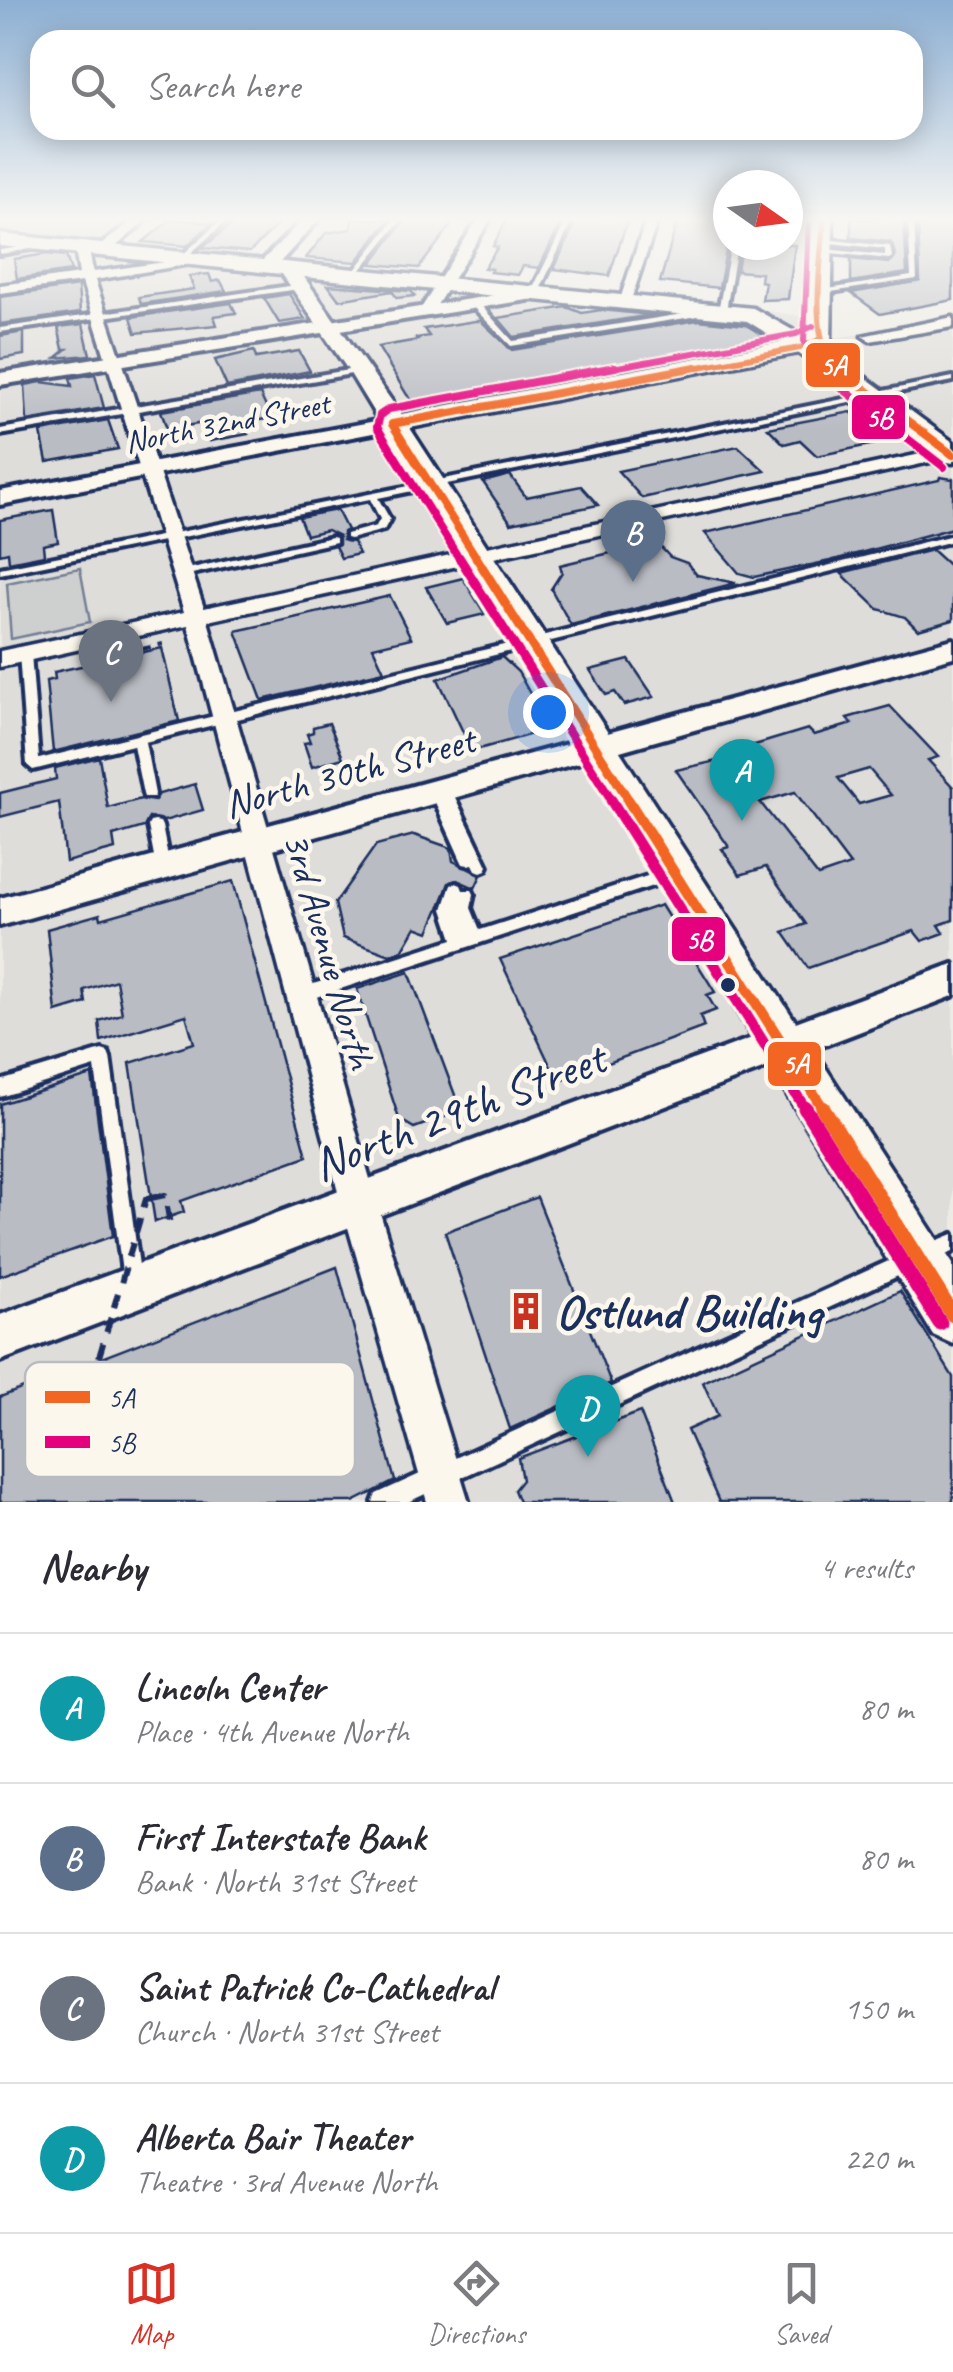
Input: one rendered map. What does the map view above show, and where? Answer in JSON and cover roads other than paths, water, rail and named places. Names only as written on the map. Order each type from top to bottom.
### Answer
[{"type":"main road","points":[[299,289],[360,370],[780,1045],[935,1250],[953,1315]]},
{"type":"main road","points":[[484,289],[731,312],[763,319],[816,350],[952,453]]},
{"type":"main road","points":[[816,350],[821,289]]},
{"type":"main road","points":[[731,312],[786,310],[821,294]]},
{"type":"main road","name":"North 32nd Street","points":[[392,424],[816,350]]},
{"type":"street","name":"3rd Avenue North","points":[[95,289],[100,316],[196,616],[359,1203],[444,1489]]},
{"type":"street","points":[[425,313],[440,289]]},
{"type":"street","points":[[623,303],[628,289]]},
{"type":"street","points":[[0,379],[534,294]]},
{"type":"street","points":[[870,336],[953,322]]},
{"type":"street","name":"North 32nd Street","points":[[0,498],[392,424]]},
{"type":"street","points":[[0,658],[952,453]]},
{"type":"street","name":"North 30th Street","points":[[0,912],[953,648]]},
{"type":"street","name":"North 29th Street","points":[[0,1338],[953,980]]},
{"type":"lane","points":[[0,330],[100,316],[219,289]]},
{"type":"lane","points":[[534,294],[536,289]]},
{"type":"lane","points":[[731,312],[732,289]]},
{"type":"lane","points":[[821,294],[850,289]]},
{"type":"lane","points":[[475,304],[512,344],[698,314],[699,309]]},
{"type":"lane","points":[[0,432],[360,370]]},
{"type":"lane","points":[[0,571],[953,379]]},
{"type":"lane","points":[[350,536],[380,528],[385,519],[372,494]]},
{"type":"lane","points":[[25,653],[33,765],[953,538]]},
{"type":"lane","points":[[182,574],[332,540]]},
{"type":"lane","points":[[138,739],[149,794]]},
{"type":"lane","points":[[440,790],[475,864]]},
{"type":"lane","points":[[155,826],[163,867]]},
{"type":"lane","points":[[300,995],[674,873]]},
{"type":"lane","points":[[461,892],[469,940]]},
{"type":"lane","points":[[0,1089],[102,1056],[133,1288]]},
{"type":"lane","points":[[384,1502],[444,1489],[935,1250]]},
{"type":"place","name":"First Interstate Bank","points":[[633,582]]},
{"type":"place","name":"Saint Patrick Co-Cathedral","points":[[111,702]]},
{"type":"place","name":"Lincoln Center","points":[[742,821]]},
{"type":"place","name":"Ostlund Building","points":[[526,1311]]},
{"type":"place","name":"Alberta Bair Theater","points":[[588,1457]]}]
